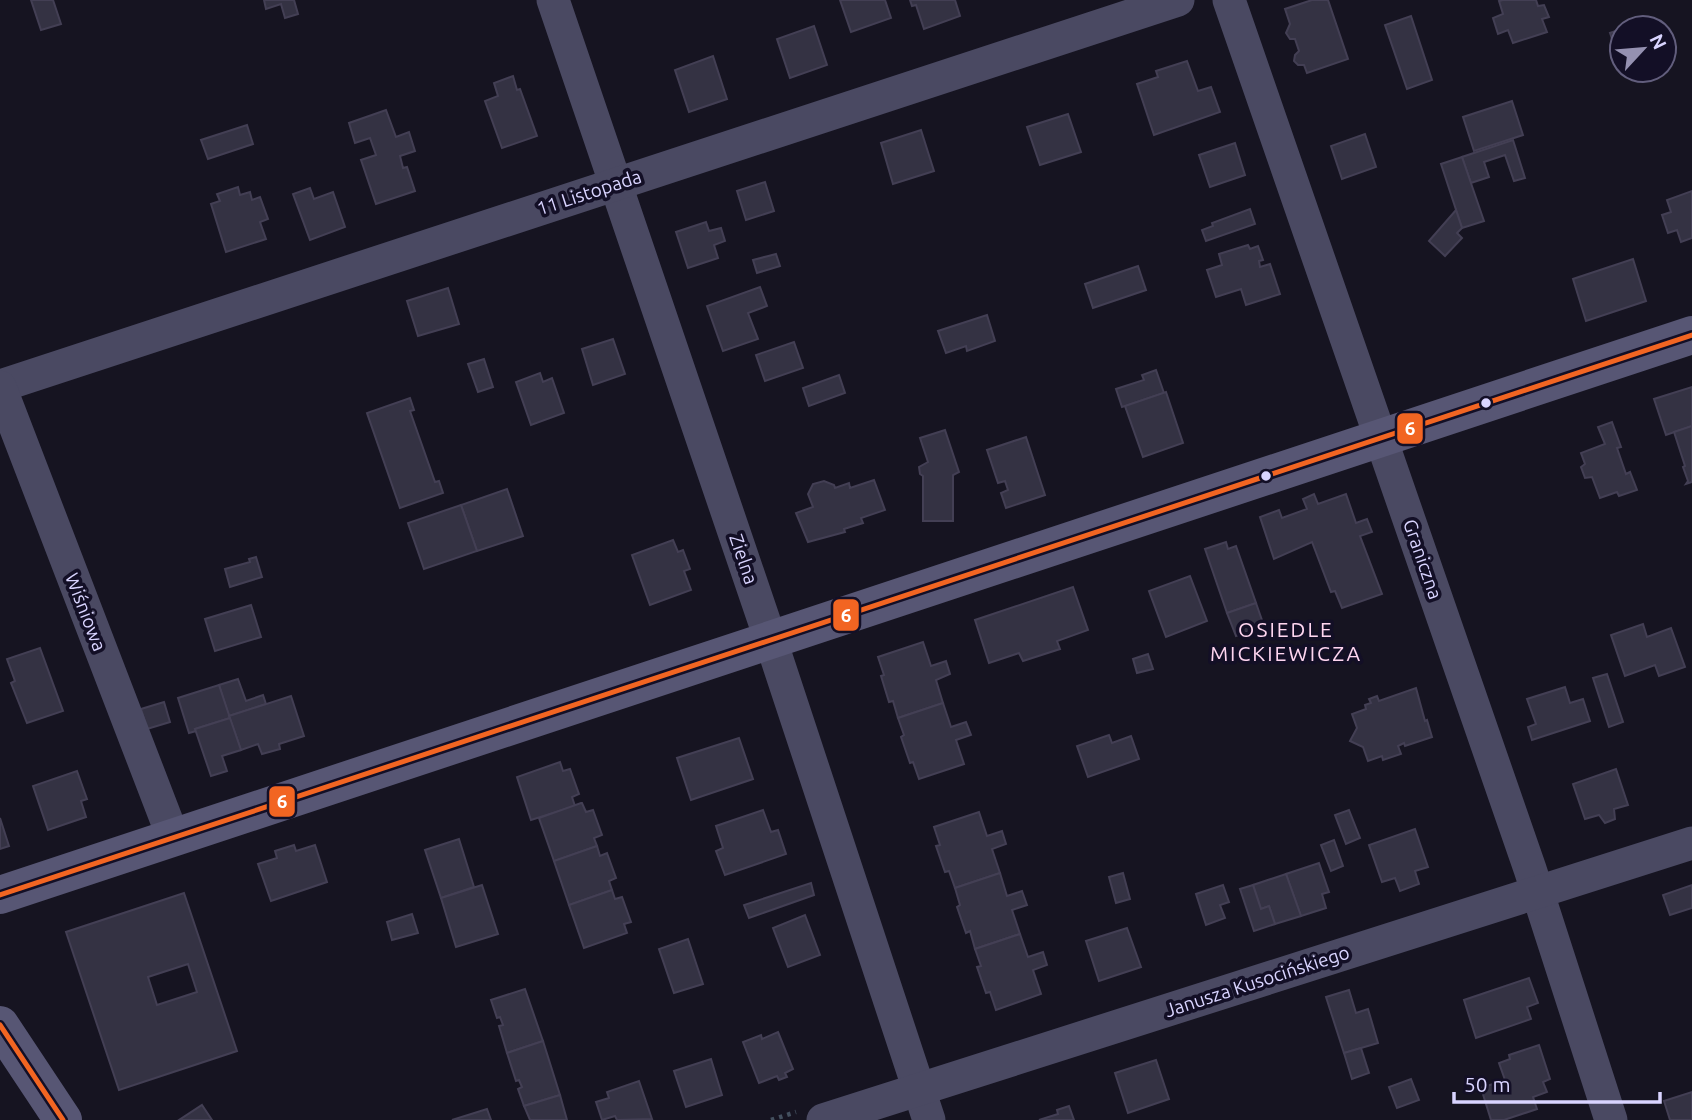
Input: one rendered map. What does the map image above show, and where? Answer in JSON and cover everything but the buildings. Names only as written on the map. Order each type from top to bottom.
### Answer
[{"type":"street","name":"Zielna","points":[[554,0],[771,640],[929,1120]]},
{"type":"street","name":"11 Listopada","points":[[0,386],[1178,0]]},
{"type":"street","name":"Graniczna","points":[[1229,0],[1538,892],[1611,1120]]},
{"type":"street","points":[[0,895],[1692,335]]},
{"type":"street","name":"Wiśniowa","points":[[0,386],[173,837]]},
{"type":"street","name":"Janusza Kusocińskiego","points":[[822,1120],[1692,843]]},
{"type":"street","points":[[0,1025],[63,1120]]},
{"type":"transit line","name":"6","points":[[0,895],[1692,335]]},
{"type":"transit line","name":"6","points":[[0,1025],[63,1120]]},
{"type":"district","name":"OSIEDLE MICKIEWICZA","points":[[1286,642]]}]
